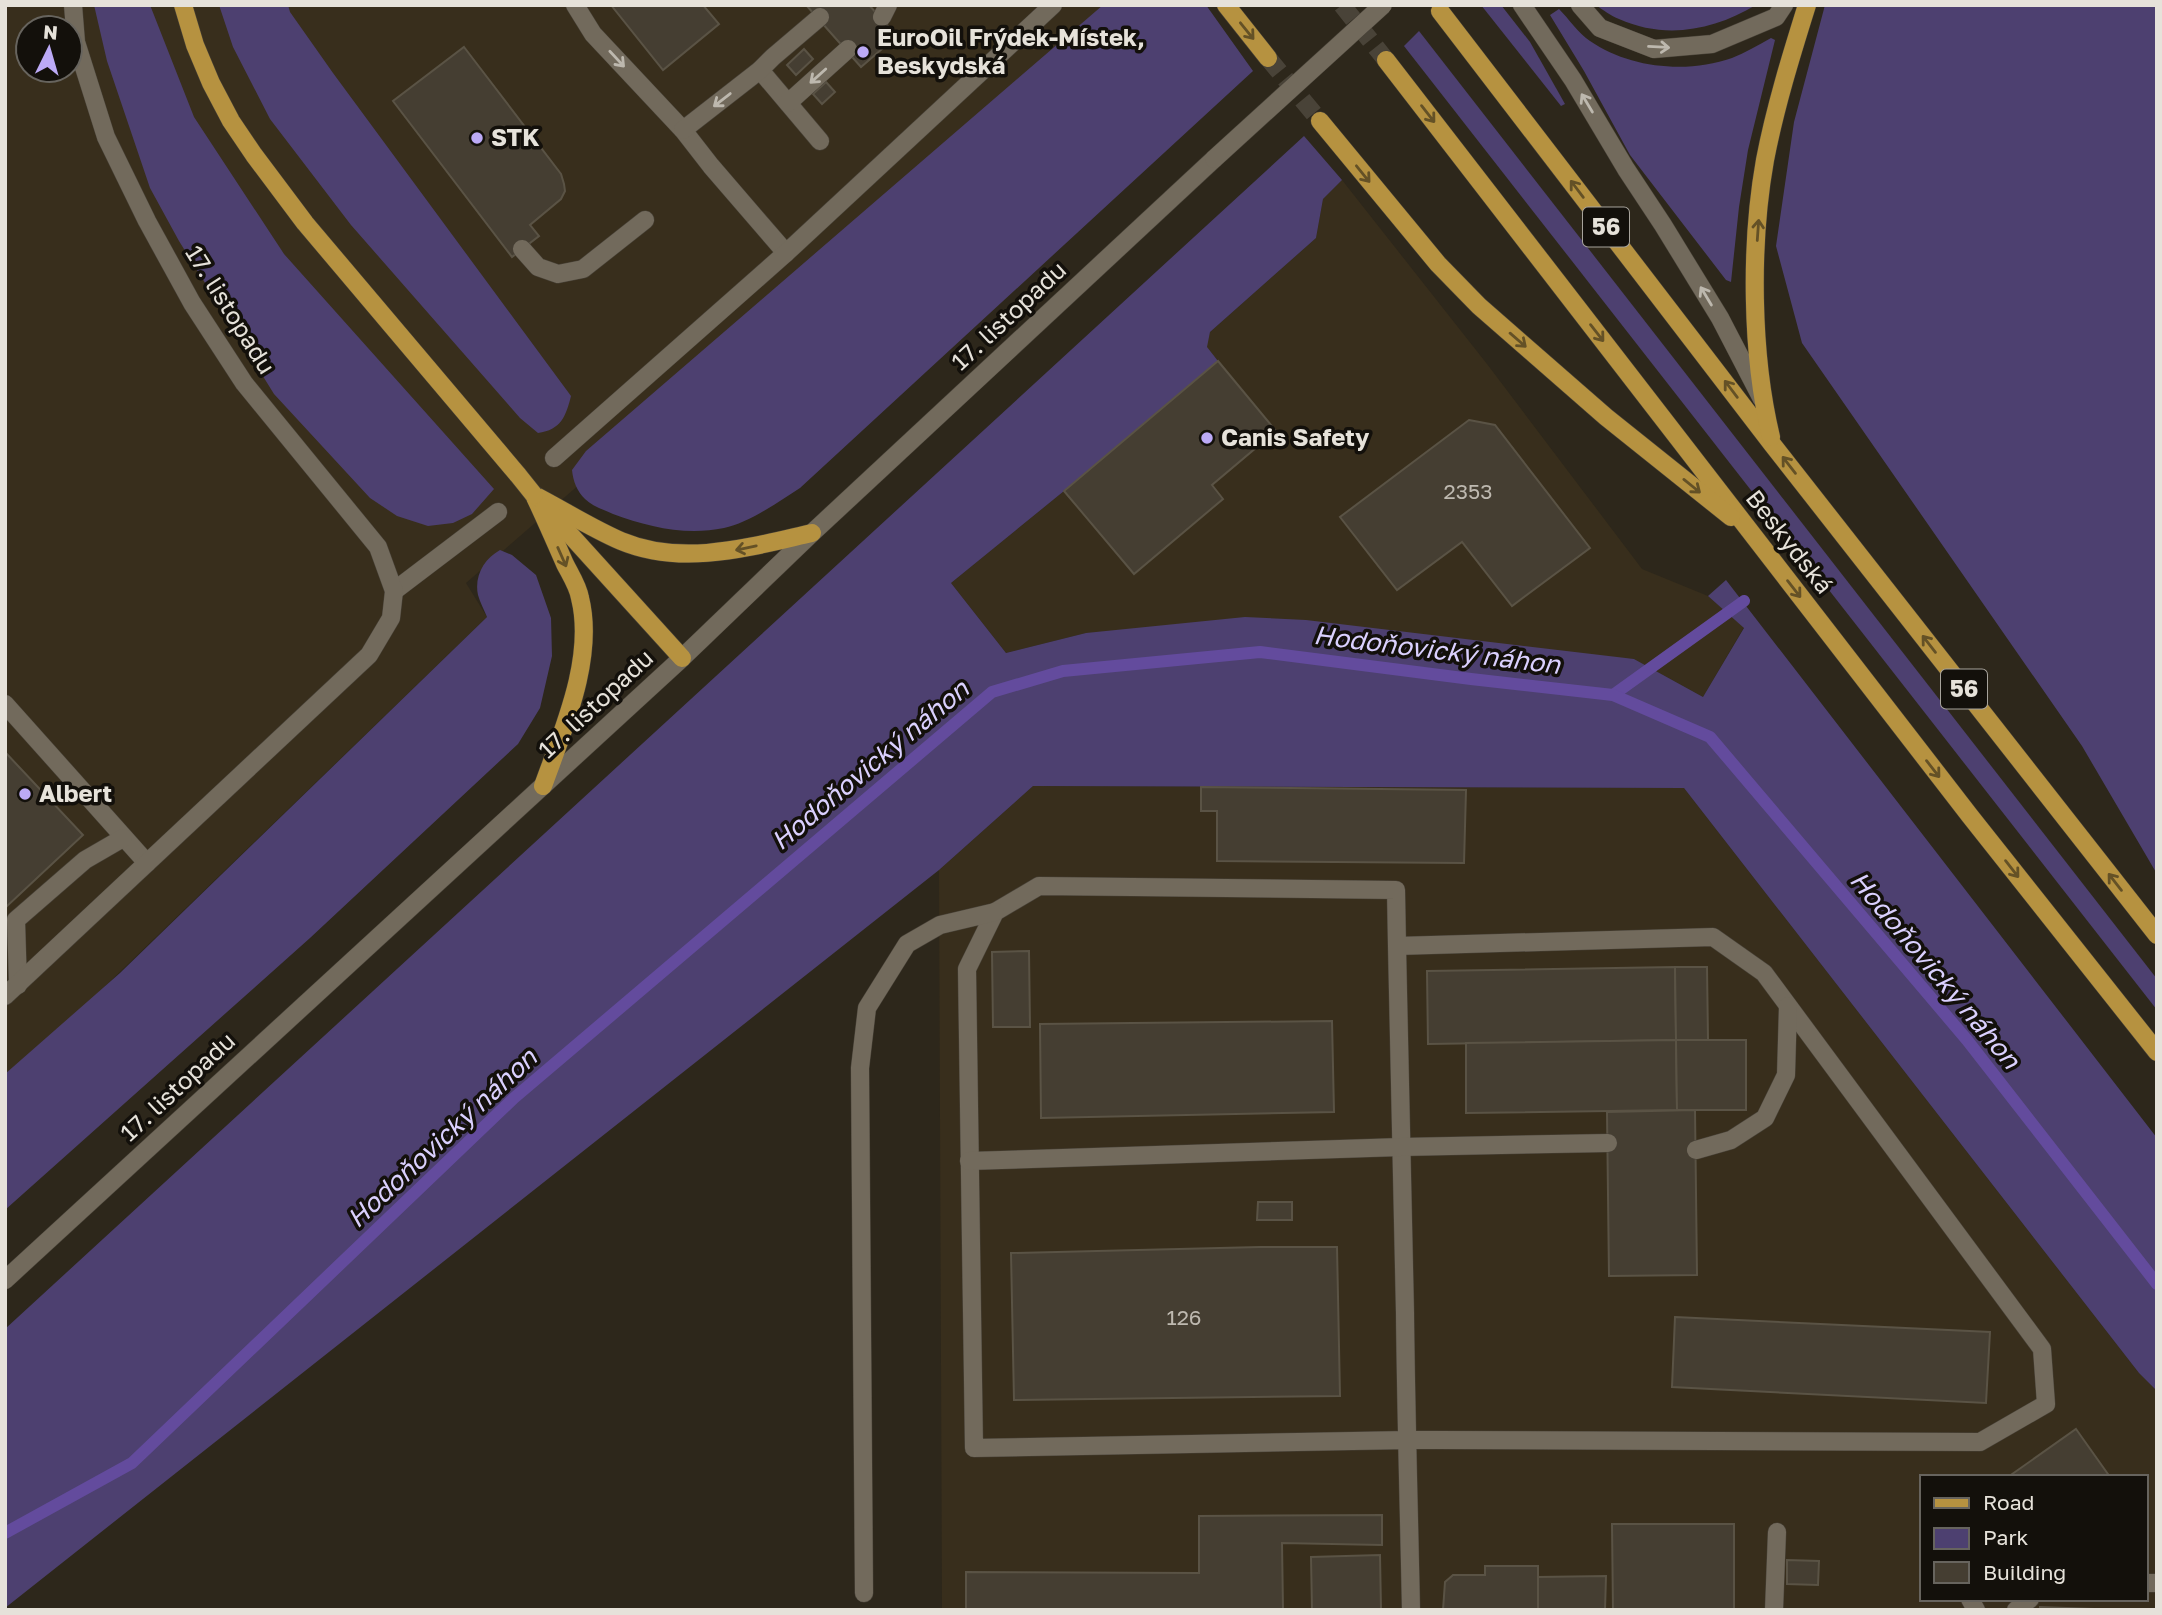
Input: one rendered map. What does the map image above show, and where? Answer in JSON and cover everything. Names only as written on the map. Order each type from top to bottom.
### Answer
[{"type":"main road","name":"17. listopadu","points":[[73,5],[76,41],[106,137],[166,256],[192,303],[244,383],[378,547],[394,592]]},
{"type":"main road","points":[[183,5],[195,45],[231,121],[305,223],[534,495],[682,657]]},
{"type":"main road","points":[[575,5],[593,34],[683,130],[710,166],[786,253]]},
{"type":"main road","points":[[554,458],[786,253],[1053,5]]},
{"type":"main road","points":[[1226,5],[1268,58]]},
{"type":"main road","name":"17. listopadu","points":[[5,1280],[543,786],[1214,159],[1383,5]]},
{"type":"main road","points":[[1522,5],[1573,80],[1720,318],[1762,399]]},
{"type":"main road","points":[[1580,5],[1600,28],[1654,48],[1712,44],[1776,17],[1784,5]]},
{"type":"main road","points":[[1772,444],[1762,399],[1755,301],[1757,228],[1765,161],[1807,5]]},
{"type":"main road","name":"Beskydská","points":[[1440,11],[1772,444],[2157,935]]},
{"type":"main road","points":[[683,130],[760,70],[820,17]]},
{"type":"main road","points":[[788,103],[848,49]]},
{"type":"main road","name":"Beskydská","points":[[1386,60],[1969,816],[2157,1052]]},
{"type":"main road","points":[[760,70],[820,141]]},
{"type":"main road","points":[[1320,121],[1438,264],[1479,306],[1606,417],[1752,535]]},
{"type":"main road","points":[[522,249],[537,267],[558,274],[583,269],[645,220]]},
{"type":"main road","points":[[534,495],[621,541],[648,549],[677,553],[736,550],[812,533]]},
{"type":"main road","points":[[534,495],[580,597],[583,631],[575,689],[543,786]]},
{"type":"main road","points":[[11,990],[369,656],[391,618],[394,592],[498,512]]},
{"type":"main road","points":[[5,704],[147,863]]},
{"type":"main road","points":[[11,990],[16,920],[85,860],[123,838]]},
{"type":"main road","points":[[864,1593],[860,1068],[867,1009],[907,944],[940,925],[995,912],[1039,886],[1396,890],[1411,1610]]},
{"type":"main road","points":[[995,912],[967,968],[974,1448],[1408,1440],[1980,1443],[2046,1404],[2042,1349],[1764,973],[1713,937],[1397,946]]},
{"type":"main road","points":[[1696,1150],[1731,1140],[1765,1118],[1786,1075],[1788,1006]]},
{"type":"main road","points":[[970,1161],[1608,1143]]},
{"type":"main road","points":[[1774,1610],[1777,1532]]},
{"type":"shaded area","points":[[5,5],[1131,5],[466,583],[487,617],[5,1083]]},
{"type":"shaded area","points":[[1342,180],[1487,364],[1642,569],[1708,596],[1744,627],[1703,697],[1634,659],[1097,633],[1086,633],[1006,653],[951,583],[1218,361],[1206,347],[1210,332],[1316,238],[1323,199]]},
{"type":"shaded area","points":[[1033,786],[1684,788],[2139,1373],[2157,1391],[2157,1610],[942,1610],[939,870]]},
{"type":"green space","points":[[94,5],[150,5],[194,117],[284,254],[494,489],[472,514],[453,523],[428,526],[397,516],[370,498],[274,394],[179,241],[150,188],[107,61]]},
{"type":"green space","points":[[219,5],[288,5],[290,12],[333,73],[571,396],[564,416],[552,429],[538,433],[520,418],[351,225],[270,119],[233,47]]},
{"type":"green space","points":[[1103,5],[1206,5],[1253,71],[800,488],[753,517],[734,525],[696,531],[667,529],[640,523],[613,514],[585,499],[576,486],[572,470],[586,451]]},
{"type":"green space","points":[[1481,5],[1501,5],[1530,42],[1565,104],[1561,106]]},
{"type":"green space","points":[[1596,5],[1756,5],[1707,26],[1672,30],[1637,25],[1613,16]]},
{"type":"green space","points":[[1825,5],[2157,5],[2157,874],[2082,746],[1802,343],[1776,246],[1794,122]]},
{"type":"green space","points":[[1559,9],[1586,38],[1605,50],[1659,66],[1715,63],[1737,56],[1771,38],[1775,40],[1748,150],[1731,282],[1726,280],[1630,155],[1550,15]]},
{"type":"green space","points":[[1419,31],[2157,979],[2157,1010],[1404,46]]},
{"type":"green space","points":[[1304,136],[1342,180],[1323,199],[1316,238],[1210,332],[1207,347],[1218,361],[951,583],[1006,653],[1086,633],[1245,617],[1306,620],[1634,659],[1703,697],[1744,628],[1708,596],[1726,580],[2157,1138],[2157,1391],[2139,1373],[1684,788],[1033,786],[939,870],[5,1608],[5,1329]]},
{"type":"green space","points":[[500,550],[512,555],[536,575],[551,618],[552,656],[540,708],[518,744],[310,938],[5,1210],[5,1074],[120,973],[487,617],[478,595],[477,581],[485,563]]},
{"type":"building","points":[[611,5],[703,5],[719,24],[663,70]]},
{"type":"building","name":"EuroOil Frýdek-Místek, Beskydská","points":[[806,5],[869,5],[897,36],[861,67]]},
{"type":"building","name":"STK","points":[[464,47],[561,174],[564,184],[565,191],[561,199],[530,225],[539,236],[512,257],[393,101]]},
{"type":"building","points":[[804,49],[813,59],[796,75],[787,65]]},
{"type":"building","points":[[826,82],[835,92],[822,104],[813,94]]},
{"type":"building","points":[[1218,361],[1276,431],[1212,485],[1223,499],[1134,574],[1064,491]]},
{"type":"building","points":[[1469,420],[1495,425],[1590,548],[1512,606],[1462,542],[1397,590],[1340,517]]},
{"type":"building","name":"Albert","points":[[5,752],[83,835],[5,908]]},
{"type":"building","points":[[1201,787],[1466,790],[1464,863],[1217,861],[1217,811],[1201,811]]},
{"type":"building","points":[[1029,951],[1030,1027],[993,1027],[992,952]]},
{"type":"building","points":[[1675,967],[1676,1040],[1428,1044],[1427,971]]},
{"type":"building","points":[[1675,967],[1707,967],[1708,1040],[1676,1040]]},
{"type":"building","points":[[1332,1021],[1334,1112],[1041,1118],[1040,1024]]},
{"type":"building","points":[[1676,1040],[1677,1110],[1466,1113],[1466,1043]]},
{"type":"building","points":[[1676,1040],[1746,1040],[1746,1110],[1677,1110]]},
{"type":"building","points":[[1695,1110],[1697,1275],[1609,1276],[1607,1112]]},
{"type":"building","points":[[1258,1202],[1292,1202],[1292,1220],[1257,1220]]},
{"type":"building","points":[[1337,1247],[1340,1396],[1014,1400],[1011,1253]]},
{"type":"building","points":[[1675,1317],[1990,1332],[1986,1403],[1672,1387]]},
{"type":"building","points":[[2076,1429],[2109,1475],[2011,1475]]},
{"type":"building","points":[[1382,1515],[1382,1545],[1282,1543],[1283,1610],[966,1610],[966,1572],[1199,1573],[1199,1516]]},
{"type":"building","points":[[1612,1524],[1734,1524],[1734,1610],[1613,1610]]},
{"type":"building","points":[[1380,1555],[1381,1610],[1312,1610],[1311,1557]]},
{"type":"building","points":[[1787,1560],[1819,1561],[1818,1585],[1787,1584]]},
{"type":"building","points":[[1485,1566],[1538,1566],[1538,1610],[1443,1610],[1445,1582],[1453,1575],[1485,1575]]},
{"type":"building","points":[[1606,1576],[1605,1610],[1538,1610],[1538,1577]]},
{"type":"building","points":[[2040,1607],[2122,1610],[2040,1610]]},
{"type":"waterway","points":[[1613,695],[1744,601]]},
{"type":"waterway","name":"Hodoňovický náhon","points":[[5,1533],[132,1463],[514,1098],[992,692],[1063,671],[1260,652],[1613,695],[1710,737],[1967,1040],[2157,1284]]},
{"type":"tunnel","points":[[1342,5],[1386,60]]},
{"type":"tunnel","points":[[1268,58],[1320,121]]},
{"type":"place","name":"EuroOil Frýdek-Místek, Beskydská","points":[[863,52]]},
{"type":"place","name":"STK","points":[[477,138]]},
{"type":"place","name":"Canis Safety","points":[[1207,438]]},
{"type":"place","name":"Albert","points":[[25,794]]}]
